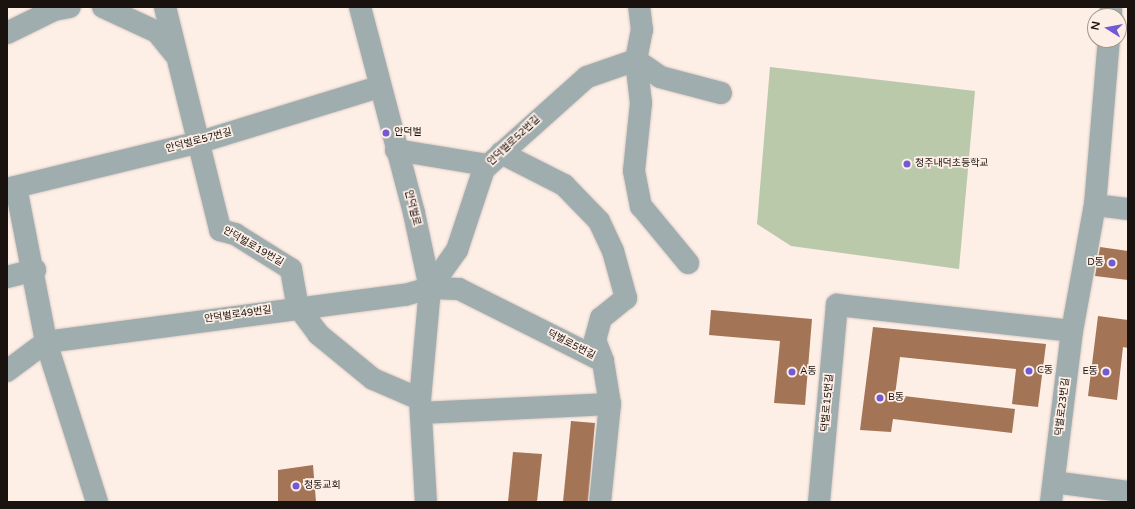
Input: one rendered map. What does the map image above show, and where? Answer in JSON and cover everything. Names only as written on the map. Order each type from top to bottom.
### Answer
[{"type":"street","points":[[7,33],[54,10],[70,7]]},
{"type":"street","points":[[103,7],[157,32],[178,58]]},
{"type":"street","name":"안덕벌로19번길","points":[[165,7],[200,142],[220,230],[236,234],[291,269],[298,307],[318,334],[379,381],[420,406]]},
{"type":"street","name":"안덕벌로","points":[[360,7],[379,87],[414,213],[430,288],[420,406],[426,502]]},
{"type":"street","points":[[639,7],[642,30],[636,60],[641,103],[634,171],[641,206],[688,262]]},
{"type":"street","name":"덕벌로23번길","points":[[1108,48],[1095,205],[1072,331],[1053,492],[1128,492]]},
{"type":"street","points":[[636,60],[660,77],[721,93]]},
{"type":"street","name":"안덕벌로52번길","points":[[430,288],[457,250],[484,169],[587,76],[636,60]]},
{"type":"street","name":"안덕벌로57번길","points":[[97,502],[74,435],[46,342],[35,270],[12,188],[200,142],[379,87]]},
{"type":"street","points":[[396,150],[495,159],[564,185],[599,221],[613,251],[626,298],[601,318],[595,340],[603,361]]},
{"type":"street","points":[[1095,205],[1128,209]]},
{"type":"street","points":[[7,277],[35,270]]},
{"type":"street","name":"안덕벌로49번길","points":[[46,342],[298,307],[405,295],[430,288]]},
{"type":"street","name":"덕벌로5번길","points":[[430,288],[459,289],[603,361],[610,404],[600,502]]},
{"type":"street","name":"덕벌로15번길","points":[[819,502],[837,305],[1072,331]]},
{"type":"street","points":[[7,371],[46,342]]},
{"type":"street","points":[[420,406],[610,404]]},
{"type":"green space","points":[[770,67],[975,91],[959,269],[791,246],[757,224]]},
{"type":"building","name":"D동","points":[[1100,247],[1128,251],[1128,280],[1095,276]]},
{"type":"building","name":"A동","points":[[711,310],[812,319],[805,405],[774,403],[780,341],[709,335]]},
{"type":"building","name":"E동","points":[[1098,316],[1128,320],[1128,348],[1123,347],[1117,400],[1088,396]]},
{"type":"building","points":[[873,327],[1046,344],[1038,407],[1012,404],[1016,369],[900,357],[895,395],[1015,409],[1012,433],[893,419],[891,432],[860,430]]},
{"type":"building","points":[[571,421],[595,423],[588,502],[563,502]]},
{"type":"building","points":[[513,452],[542,454],[537,502],[508,502]]},
{"type":"building","name":"청동교회","points":[[313,465],[316,502],[278,502],[278,470]]},
{"type":"place","name":"안덕벌","points":[[386,133]]},
{"type":"place","name":"청주내덕초등학교","points":[[907,164]]},
{"type":"place","name":"D동","points":[[1112,263]]},
{"type":"place","name":"C동","points":[[1029,371]]},
{"type":"place","name":"A동","points":[[792,372]]},
{"type":"place","name":"E동","points":[[1106,372]]},
{"type":"place","name":"B동","points":[[880,398]]},
{"type":"place","name":"청동교회","points":[[296,486]]}]
